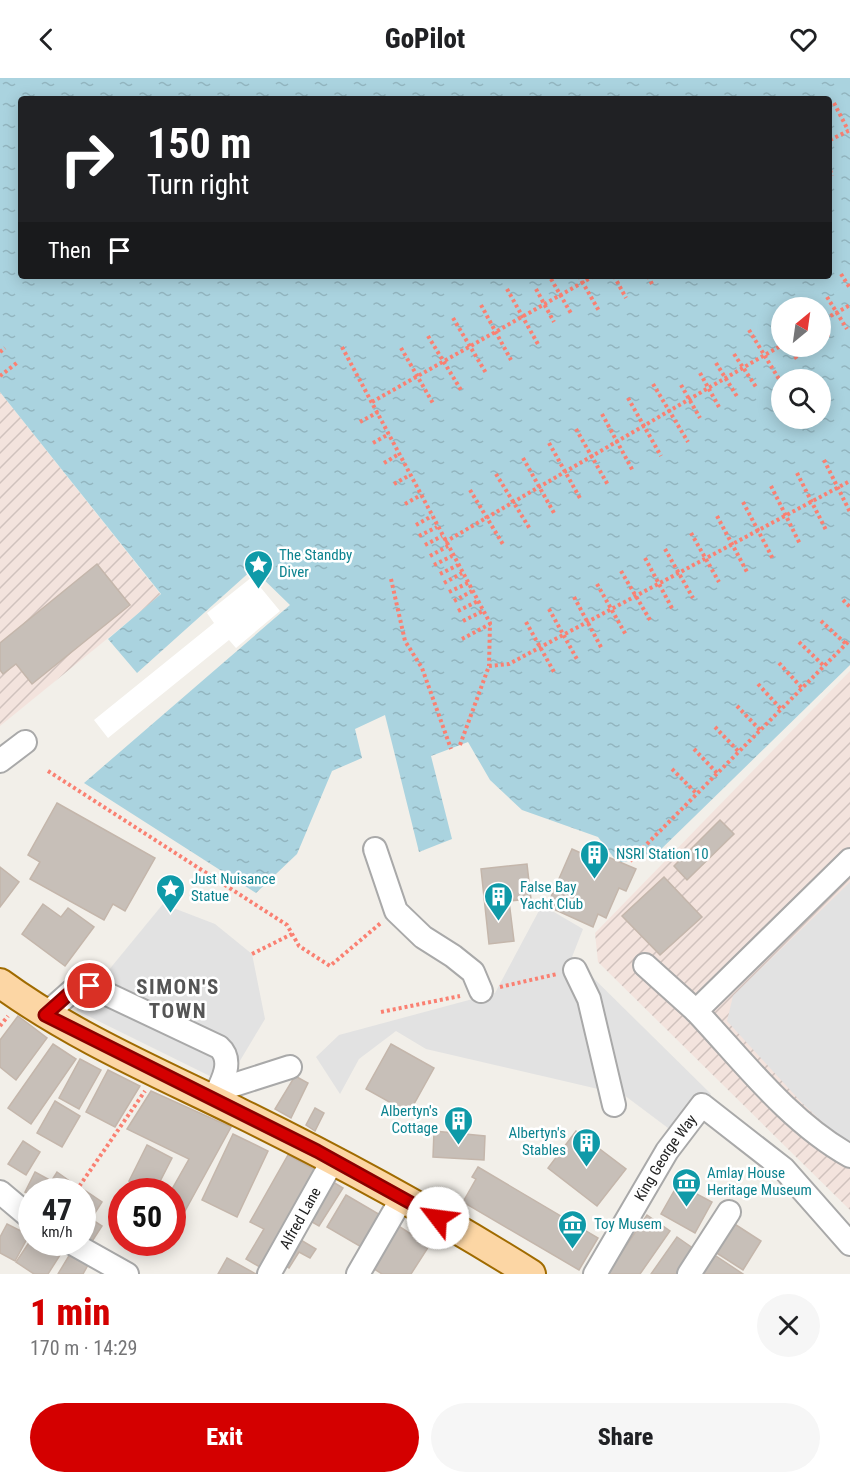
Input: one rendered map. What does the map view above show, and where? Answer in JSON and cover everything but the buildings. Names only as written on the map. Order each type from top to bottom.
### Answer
[{"type":"main road","points":[[0,983],[45,1015],[216,1095],[402,1198],[531,1274]]},
{"type":"street","points":[[0,761],[25,742]]},
{"type":"street","points":[[375,849],[396,911],[423,938],[453,956],[473,972],[482,991]]},
{"type":"street","points":[[696,1011],[850,860]]},
{"type":"street","points":[[645,965],[696,1011],[767,1087],[824,1141],[850,1170]]},
{"type":"street","points":[[575,970],[589,999],[614,1105]]},
{"type":"street","points":[[45,1015],[72,991],[90,986],[102,990],[225,1052],[227,1062],[216,1095]]},
{"type":"street","points":[[216,1095],[290,1067]]},
{"type":"street","name":"King George Way","points":[[595,1274],[667,1151],[708,1109],[784,1169],[850,1244]]},
{"type":"street","points":[[824,1141],[850,1156]]},
{"type":"street","name":"Alfred Lane","points":[[269,1274],[333,1160]]},
{"type":"street","points":[[2,1196],[18,1209]]},
{"type":"street","points":[[358,1274],[402,1198]]},
{"type":"street","points":[[689,1274],[729,1212]]},
{"type":"street","points":[[95,1256],[127,1274]]},
{"type":"path","points":[[832,139],[849,130],[834,103]]},
{"type":"path","points":[[841,274],[850,288]]},
{"type":"path","points":[[551,279],[572,315]]},
{"type":"path","points":[[581,279],[599,311]]},
{"type":"path","points":[[372,402],[589,279]]},
{"type":"path","points":[[616,279],[626,298]]},
{"type":"path","points":[[650,279],[652,284]]},
{"type":"path","points":[[536,289],[554,322]]},
{"type":"path","points":[[507,290],[539,346]]},
{"type":"path","points":[[831,303],[847,329]]},
{"type":"path","points":[[481,305],[511,360]]},
{"type":"path","points":[[831,316],[850,305]]},
{"type":"path","points":[[453,318],[486,373]]},
{"type":"path","points":[[748,330],[773,369]]},
{"type":"path","points":[[428,336],[461,390]]},
{"type":"path","points":[[342,347],[490,623],[489,666],[460,745]]},
{"type":"path","points":[[0,352],[5,348]]},
{"type":"path","points":[[402,348],[434,405]]},
{"type":"path","points":[[430,556],[446,544],[771,352]]},
{"type":"path","points":[[734,354],[756,387]]},
{"type":"path","points":[[796,357],[798,361]]},
{"type":"path","points":[[0,376],[18,362]]},
{"type":"path","points":[[716,363],[738,398]]},
{"type":"path","points":[[700,373],[719,407]]},
{"type":"path","points":[[653,384],[688,442]]},
{"type":"path","points":[[681,385],[700,418]]},
{"type":"path","points":[[628,398],[661,456]]},
{"type":"path","points":[[360,422],[378,412]]},
{"type":"path","points":[[602,414],[633,471]]},
{"type":"path","points":[[576,429],[608,485]]},
{"type":"path","points":[[373,443],[389,434]]},
{"type":"path","points":[[549,443],[581,500]]},
{"type":"path","points":[[384,463],[399,454]]},
{"type":"path","points":[[523,458],[554,513]]},
{"type":"path","points":[[824,460],[850,512]]},
{"type":"path","points":[[797,473],[826,530]]},
{"type":"path","points":[[496,474],[530,529]]},
{"type":"path","points":[[394,484],[410,475]]},
{"type":"path","points":[[489,666],[509,664],[850,481]]},
{"type":"path","points":[[771,486],[800,544]]},
{"type":"path","points":[[470,490],[504,546]]},
{"type":"path","points":[[405,504],[421,495]]},
{"type":"path","points":[[743,502],[773,559]]},
{"type":"path","points":[[416,525],[432,516]]},
{"type":"path","points":[[717,516],[747,572]]},
{"type":"path","points":[[419,536],[437,527]]},
{"type":"path","points":[[691,533],[719,582]]},
{"type":"path","points":[[425,545],[442,536]]},
{"type":"path","points":[[665,549],[693,598]]},
{"type":"path","points":[[434,565],[453,556]]},
{"type":"path","points":[[645,558],[673,610]]},
{"type":"path","points":[[440,574],[458,565]]},
{"type":"path","points":[[621,571],[650,620]]},
{"type":"path","points":[[444,583],[463,573]]},
{"type":"path","points":[[391,579],[405,641],[422,668],[451,749]]},
{"type":"path","points":[[449,592],[468,583]]},
{"type":"path","points":[[597,584],[626,634]]},
{"type":"path","points":[[454,601],[472,591]]},
{"type":"path","points":[[574,597],[602,649]]},
{"type":"path","points":[[843,600],[850,608]]},
{"type":"path","points":[[458,611],[478,601]]},
{"type":"path","points":[[549,609],[578,661]]},
{"type":"path","points":[[463,621],[483,610]]},
{"type":"path","points":[[821,621],[846,644]]},
{"type":"path","points":[[526,622],[554,672]]},
{"type":"path","points":[[462,639],[490,623]]},
{"type":"path","points":[[630,861],[850,640]]},
{"type":"path","points":[[799,642],[824,666]]},
{"type":"path","points":[[779,663],[802,688]]},
{"type":"path","points":[[758,684],[781,710]]},
{"type":"path","points":[[737,706],[760,730]]},
{"type":"path","points":[[715,727],[739,752]]},
{"type":"path","points":[[694,748],[717,773]]},
{"type":"path","points":[[672,769],[696,794]]},
{"type":"path","points":[[48,771],[287,925],[299,946],[330,966],[396,911]]},
{"type":"path","points":[[252,954],[292,934]]},
{"type":"path","points":[[85,1178],[136,1105]]},
{"type":"shaded area","points":[[0,392],[161,595],[0,726]]},
{"type":"shaded area","points":[[850,671],[850,1210],[598,962],[595,933]]},
{"type":"shaded area","points":[[850,882],[850,1148],[802,1103],[727,1021],[733,996]]},
{"type":"shaded area","points":[[163,904],[215,924],[252,954],[265,1019],[226,1084],[76,1010]]},
{"type":"shaded area","points":[[542,905],[583,929],[572,957],[711,1094],[672,1131],[624,1095],[426,1049],[396,1031],[359,1059],[340,1094],[316,1057],[339,1035],[495,993]]},
{"type":"water","points":[[0,78],[850,78],[850,665],[654,856],[618,863],[598,837],[522,810],[490,780],[468,742],[431,756],[452,839],[419,852],[385,715],[355,729],[362,758],[332,771],[297,854],[256,893],[84,783],[290,605],[253,569],[137,673],[108,639],[161,594],[0,392]]},
{"type":"pier","points":[[252,577],[280,611],[236,648],[229,640],[108,738],[94,720],[214,623],[207,613]]},
{"type":"place","name":"The Standby Diver","points":[[258,590]]},
{"type":"place","name":"NSRI Station 10","points":[[595,880]]},
{"type":"place","name":"Just Nuisance Statue","points":[[170,914]]},
{"type":"place","name":"False Bay Yacht Club","points":[[499,922]]},
{"type":"place","name":"Albertyn's Cottage","points":[[459,1146]]},
{"type":"place","name":"Albertyn's Stables","points":[[587,1168]]},
{"type":"place","name":"Amlay House Heritage Museum","points":[[686,1208]]},
{"type":"place","name":"Toy Musem","points":[[573,1250]]},
{"type":"district","name":"SIMON'S TOWN","points":[[178,999]]},
{"type":"route","points":[[90,986],[72,991],[45,1015],[317,1151],[438,1218]]}]
